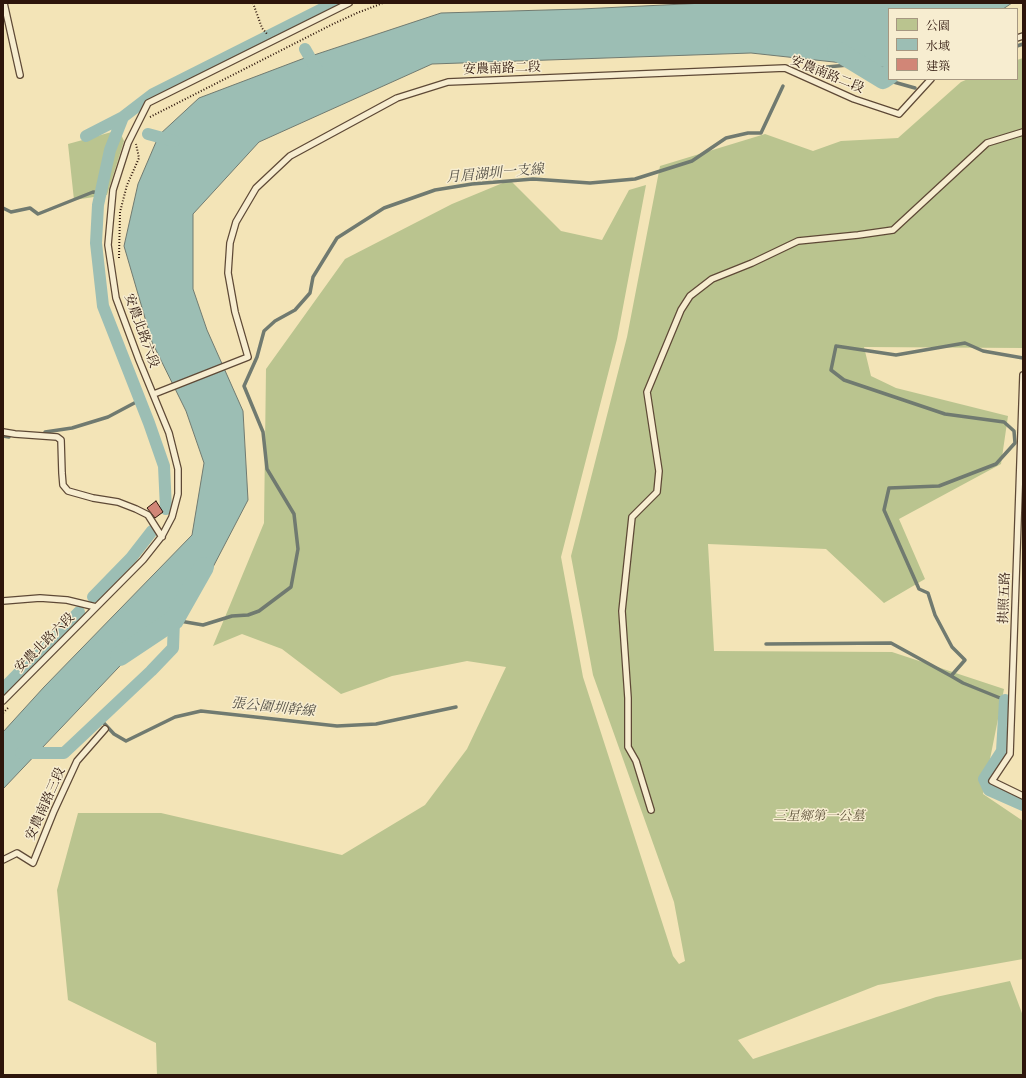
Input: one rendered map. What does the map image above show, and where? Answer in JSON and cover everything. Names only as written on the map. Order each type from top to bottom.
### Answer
[{"type":"lane","points":[[4,3],[20,75]]},
{"type":"lane","name":"安農北路六段","points":[[3,701],[143,560],[162,537],[172,517],[178,494],[178,468],[169,433],[139,360],[116,298],[108,245],[114,190],[128,143],[137,124],[148,103],[349,3]]},
{"type":"lane","name":"安農南路二段","points":[[154,394],[248,357],[235,312],[228,273],[230,243],[236,222],[256,188],[290,156],[397,98],[448,82],[785,68],[854,99],[899,114],[930,80]]},
{"type":"lane","points":[[651,810],[636,761],[628,747],[628,698],[622,611],[632,517],[657,492],[659,471],[647,392],[682,310],[690,296],[712,279],[752,263],[798,241],[893,230],[987,143],[1023,132]]},
{"type":"lane","name":"拱照五路","points":[[1023,375],[1020,550],[1010,754],[992,781],[1023,796]]},
{"type":"lane","points":[[3,432],[57,437],[61,440],[63,485],[68,490],[93,498],[118,502],[136,509],[148,515],[162,537]]},
{"type":"lane","points":[[3,601],[40,598],[67,600],[96,607]]},
{"type":"lane","name":"安農南路三段","points":[[3,860],[17,852],[32,863],[77,761],[105,729]]},
{"type":"path","points":[[253,3],[262,28]]},
{"type":"path","points":[[137,124],[334,24],[382,3]]},
{"type":"path","points":[[119,261],[120,212],[127,185],[139,158],[133,133]]},
{"type":"green space","name":"三星鄉第一公墓","points":[[1023,58],[1023,348],[864,347],[871,376],[896,388],[1008,416],[1001,464],[899,519],[925,579],[884,603],[826,549],[708,544],[714,651],[892,652],[1004,689],[983,794],[1023,821],[1023,959],[878,985],[738,1040],[753,1059],[936,997],[1010,981],[1023,1016],[1023,1075],[157,1075],[156,1043],[68,1000],[57,890],[78,813],[161,813],[342,855],[425,805],[467,749],[506,667],[467,661],[392,676],[341,694],[282,649],[242,634],[213,646],[264,523],[266,369],[345,259],[452,204],[510,180],[561,231],[602,240],[629,190],[646,185],[617,339],[561,557],[583,677],[673,956],[679,964],[685,961],[674,902],[593,675],[571,556],[627,337],[660,166],[765,134],[813,151],[841,141],[898,138],[961,82],[966,80],[1018,80],[1018,60]]},
{"type":"green space","points":[[119,130],[124,141],[107,195],[74,200],[68,144]]},
{"type":"water","points":[[705,3],[1012,3],[1004,8],[888,8],[888,68],[751,53],[432,64],[259,142],[193,214],[193,289],[207,330],[243,411],[248,500],[212,569],[3,789],[3,732],[44,687],[192,535],[204,463],[186,411],[152,342],[124,246],[138,184],[159,135],[199,98],[302,59],[441,13],[581,9]]},
{"type":"building","points":[[156,501],[163,512],[155,518],[147,508]]},
{"type":"waterway","points":[[166,509],[164,466],[149,423],[103,306],[96,243],[98,205],[110,150],[123,117],[153,94],[334,3]]},
{"type":"waterway","name":"張公圍圳幹線","points":[[1018,46],[1023,44]]},
{"type":"waterway","points":[[305,49],[317,70]]},
{"type":"waterway","points":[[837,51],[883,79],[888,76]]},
{"type":"waterway","name":"月眉湖圳一支線","points":[[805,69],[859,64]]},
{"type":"waterway","name":"張公圍圳幹線","points":[[883,79],[915,88]]},
{"type":"waterway","name":"月眉湖圳一支線","points":[[174,620],[203,625],[232,616],[248,615],[259,611],[291,587],[298,549],[294,514],[267,469],[263,432],[244,386],[257,357],[264,331],[275,321],[295,310],[310,293],[313,277],[337,238],[384,208],[435,190],[472,184],[533,179],[590,183],[635,179],[692,161],[726,138],[748,133],[761,133],[783,86]]},
{"type":"waterway","points":[[86,136],[123,117]]},
{"type":"waterway","points":[[148,134],[174,141]]},
{"type":"waterway","points":[[3,208],[11,212],[30,208],[38,214],[93,192],[101,193]]},
{"type":"waterway","points":[[1005,700],[963,683],[951,676],[965,660],[952,647],[935,615],[928,593],[919,589],[884,510],[889,488],[939,486],[996,464],[1015,443],[1014,431],[1004,422],[945,414],[844,380],[831,370],[836,346],[896,355],[965,343],[983,351],[1023,358]]},
{"type":"waterway","points":[[45,432],[72,428],[108,417],[140,400]]},
{"type":"waterway","points":[[3,436],[9,437]]},
{"type":"waterway","points":[[93,597],[131,558],[152,531]]},
{"type":"waterway","points":[[120,656],[174,620],[204,567]]},
{"type":"waterway","points":[[3,689],[79,612]]},
{"type":"waterway","points":[[21,753],[64,753],[151,671],[173,648],[174,620]]},
{"type":"waterway","points":[[766,644],[891,643],[951,676]]},
{"type":"waterway","points":[[1005,700],[1002,751],[984,779],[989,790],[1023,805]]},
{"type":"waterway","name":"張公圍圳幹線","points":[[100,719],[114,734],[126,741],[175,717],[201,711],[337,726],[376,724],[456,707]]}]
